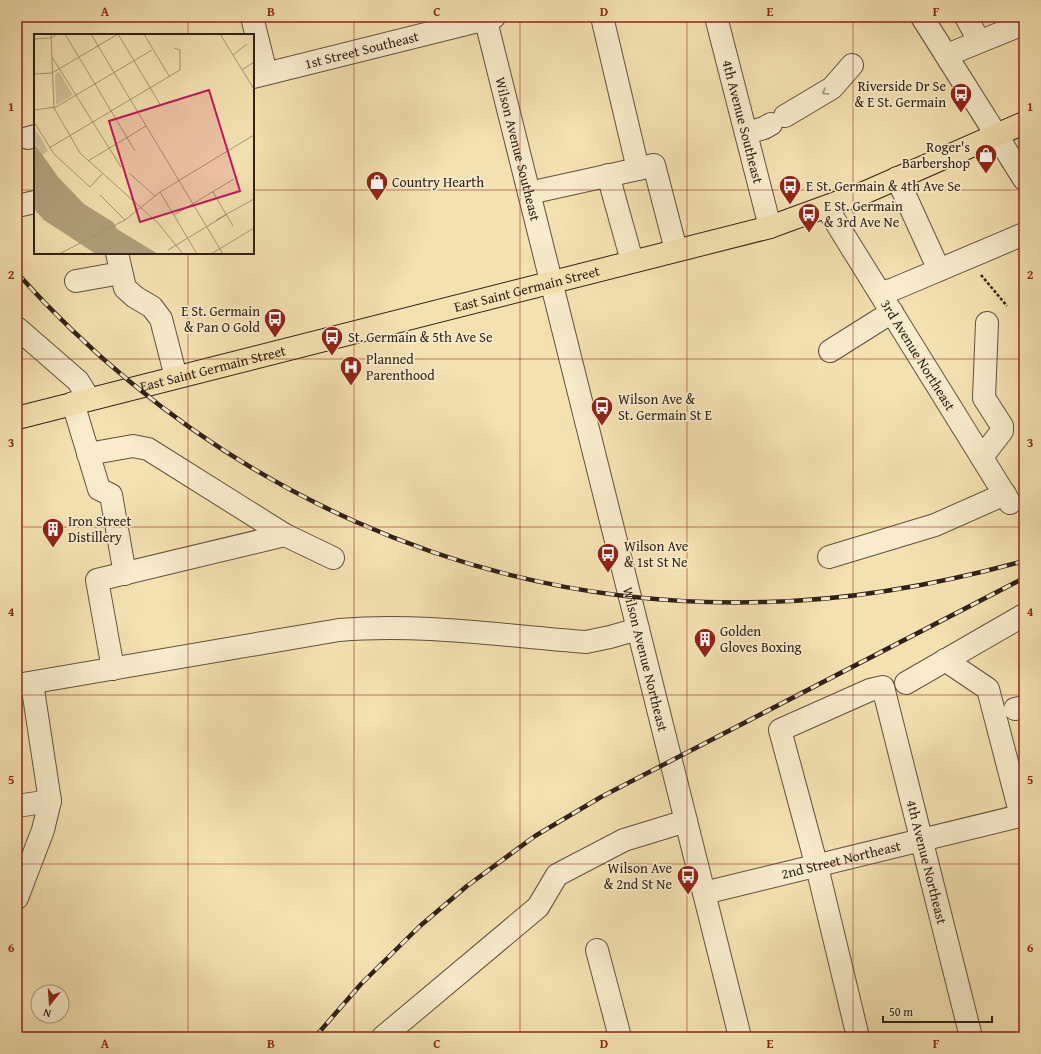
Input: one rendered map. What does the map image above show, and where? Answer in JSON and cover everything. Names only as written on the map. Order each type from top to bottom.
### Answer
[{"type":"main road","name":"East Saint Germain Street","points":[[17,418],[770,227],[827,208],[1024,123]]},
{"type":"street","points":[[252,17],[259,75]]},
{"type":"street","points":[[602,17],[638,169]]},
{"type":"street","name":"4th Avenue Southeast","points":[[716,17],[770,227]]},
{"type":"street","points":[[966,17],[979,41]]},
{"type":"street","name":"1st Street Southeast","points":[[259,75],[488,18]]},
{"type":"street","name":"Wilson Avenue Southeast","points":[[488,18],[551,282]]},
{"type":"street","points":[[928,18],[947,55],[1024,178]]},
{"type":"street","points":[[947,55],[1018,26],[1024,26]]},
{"type":"street","points":[[746,133],[778,120],[832,88],[852,64]]},
{"type":"street","points":[[529,193],[654,165],[676,250]]},
{"type":"street","points":[[608,175],[632,262]]},
{"type":"street","points":[[897,178],[939,270]]},
{"type":"street","points":[[17,206],[34,202]]},
{"type":"street","name":"3rd Avenue Northeast","points":[[827,208],[1008,498],[935,526],[829,557]]},
{"type":"street","points":[[880,293],[894,289],[1024,234]]},
{"type":"street","points":[[76,281],[119,263],[125,288],[135,297],[152,307],[161,319],[176,377]]},
{"type":"street","name":"Wilson Avenue Northeast","points":[[551,282],[740,1037]]},
{"type":"street","points":[[830,351],[892,312]]},
{"type":"street","points":[[982,456],[1002,431],[1002,426],[984,398],[986,323]]},
{"type":"street","points":[[17,328],[78,381],[88,454],[99,490],[111,495],[125,574]]},
{"type":"street","points":[[955,414],[984,398]]},
{"type":"street","points":[[88,454],[133,446],[148,449],[285,536],[333,558]]},
{"type":"street","points":[[113,669],[97,580],[285,536]]},
{"type":"street","points":[[906,683],[1024,615]]},
{"type":"street","points":[[17,898],[43,830],[50,801],[25,684],[340,630],[378,627],[414,627],[586,642],[638,629]]},
{"type":"street","points":[[946,660],[988,689],[1023,815]]},
{"type":"street","name":"4th Avenue Northeast","points":[[817,867],[780,730],[870,690],[883,687],[971,1037]]},
{"type":"street","points":[[17,806],[50,801]]},
{"type":"street","name":"2nd Street Northeast","points":[[704,894],[1023,815]]},
{"type":"street","points":[[383,1037],[538,907],[557,875],[624,840],[686,821]]},
{"type":"street","points":[[817,867],[858,1037]]},
{"type":"street","points":[[597,950],[620,1037]]},
{"type":"path","points":[[981,274],[1008,306]]},
{"type":"railway","points":[[17,273],[93,349],[175,416],[262,474],[355,522],[452,559],[554,585],[658,599],[766,602],[832,598],[929,584],[1024,561]]},
{"type":"railway","points":[[315,1037],[361,984],[420,926],[467,886],[535,836],[601,797],[1024,578]]},
{"type":"place","name":"Riverside Dr Se & E St. Germain","points":[[961,114]]},
{"type":"place","name":"Roger's Barbershop","points":[[986,174]]},
{"type":"place","name":"Country Hearth","points":[[377,202]]},
{"type":"place","name":"E St. Germain & 4th Ave Se","points":[[790,206]]},
{"type":"place","name":"E St. Germain & 3rd Ave Ne","points":[[809,234]]},
{"type":"place","name":"E St. Germain & Pan O Gold","points":[[275,338]]},
{"type":"place","name":"St. Germain & 5th Ave Se","points":[[332,356]]},
{"type":"place","name":"Planned Parenthood","points":[[351,386]]},
{"type":"place","name":"Wilson Ave & St. Germain St E","points":[[602,426]]},
{"type":"place","name":"Iron Street Distillery","points":[[53,548]]},
{"type":"place","name":"Wilson Ave & 1st St Ne","points":[[608,574]]},
{"type":"place","name":"Golden Gloves Boxing","points":[[705,658]]},
{"type":"place","name":"Wilson Ave & 2nd St Ne","points":[[688,896]]}]
